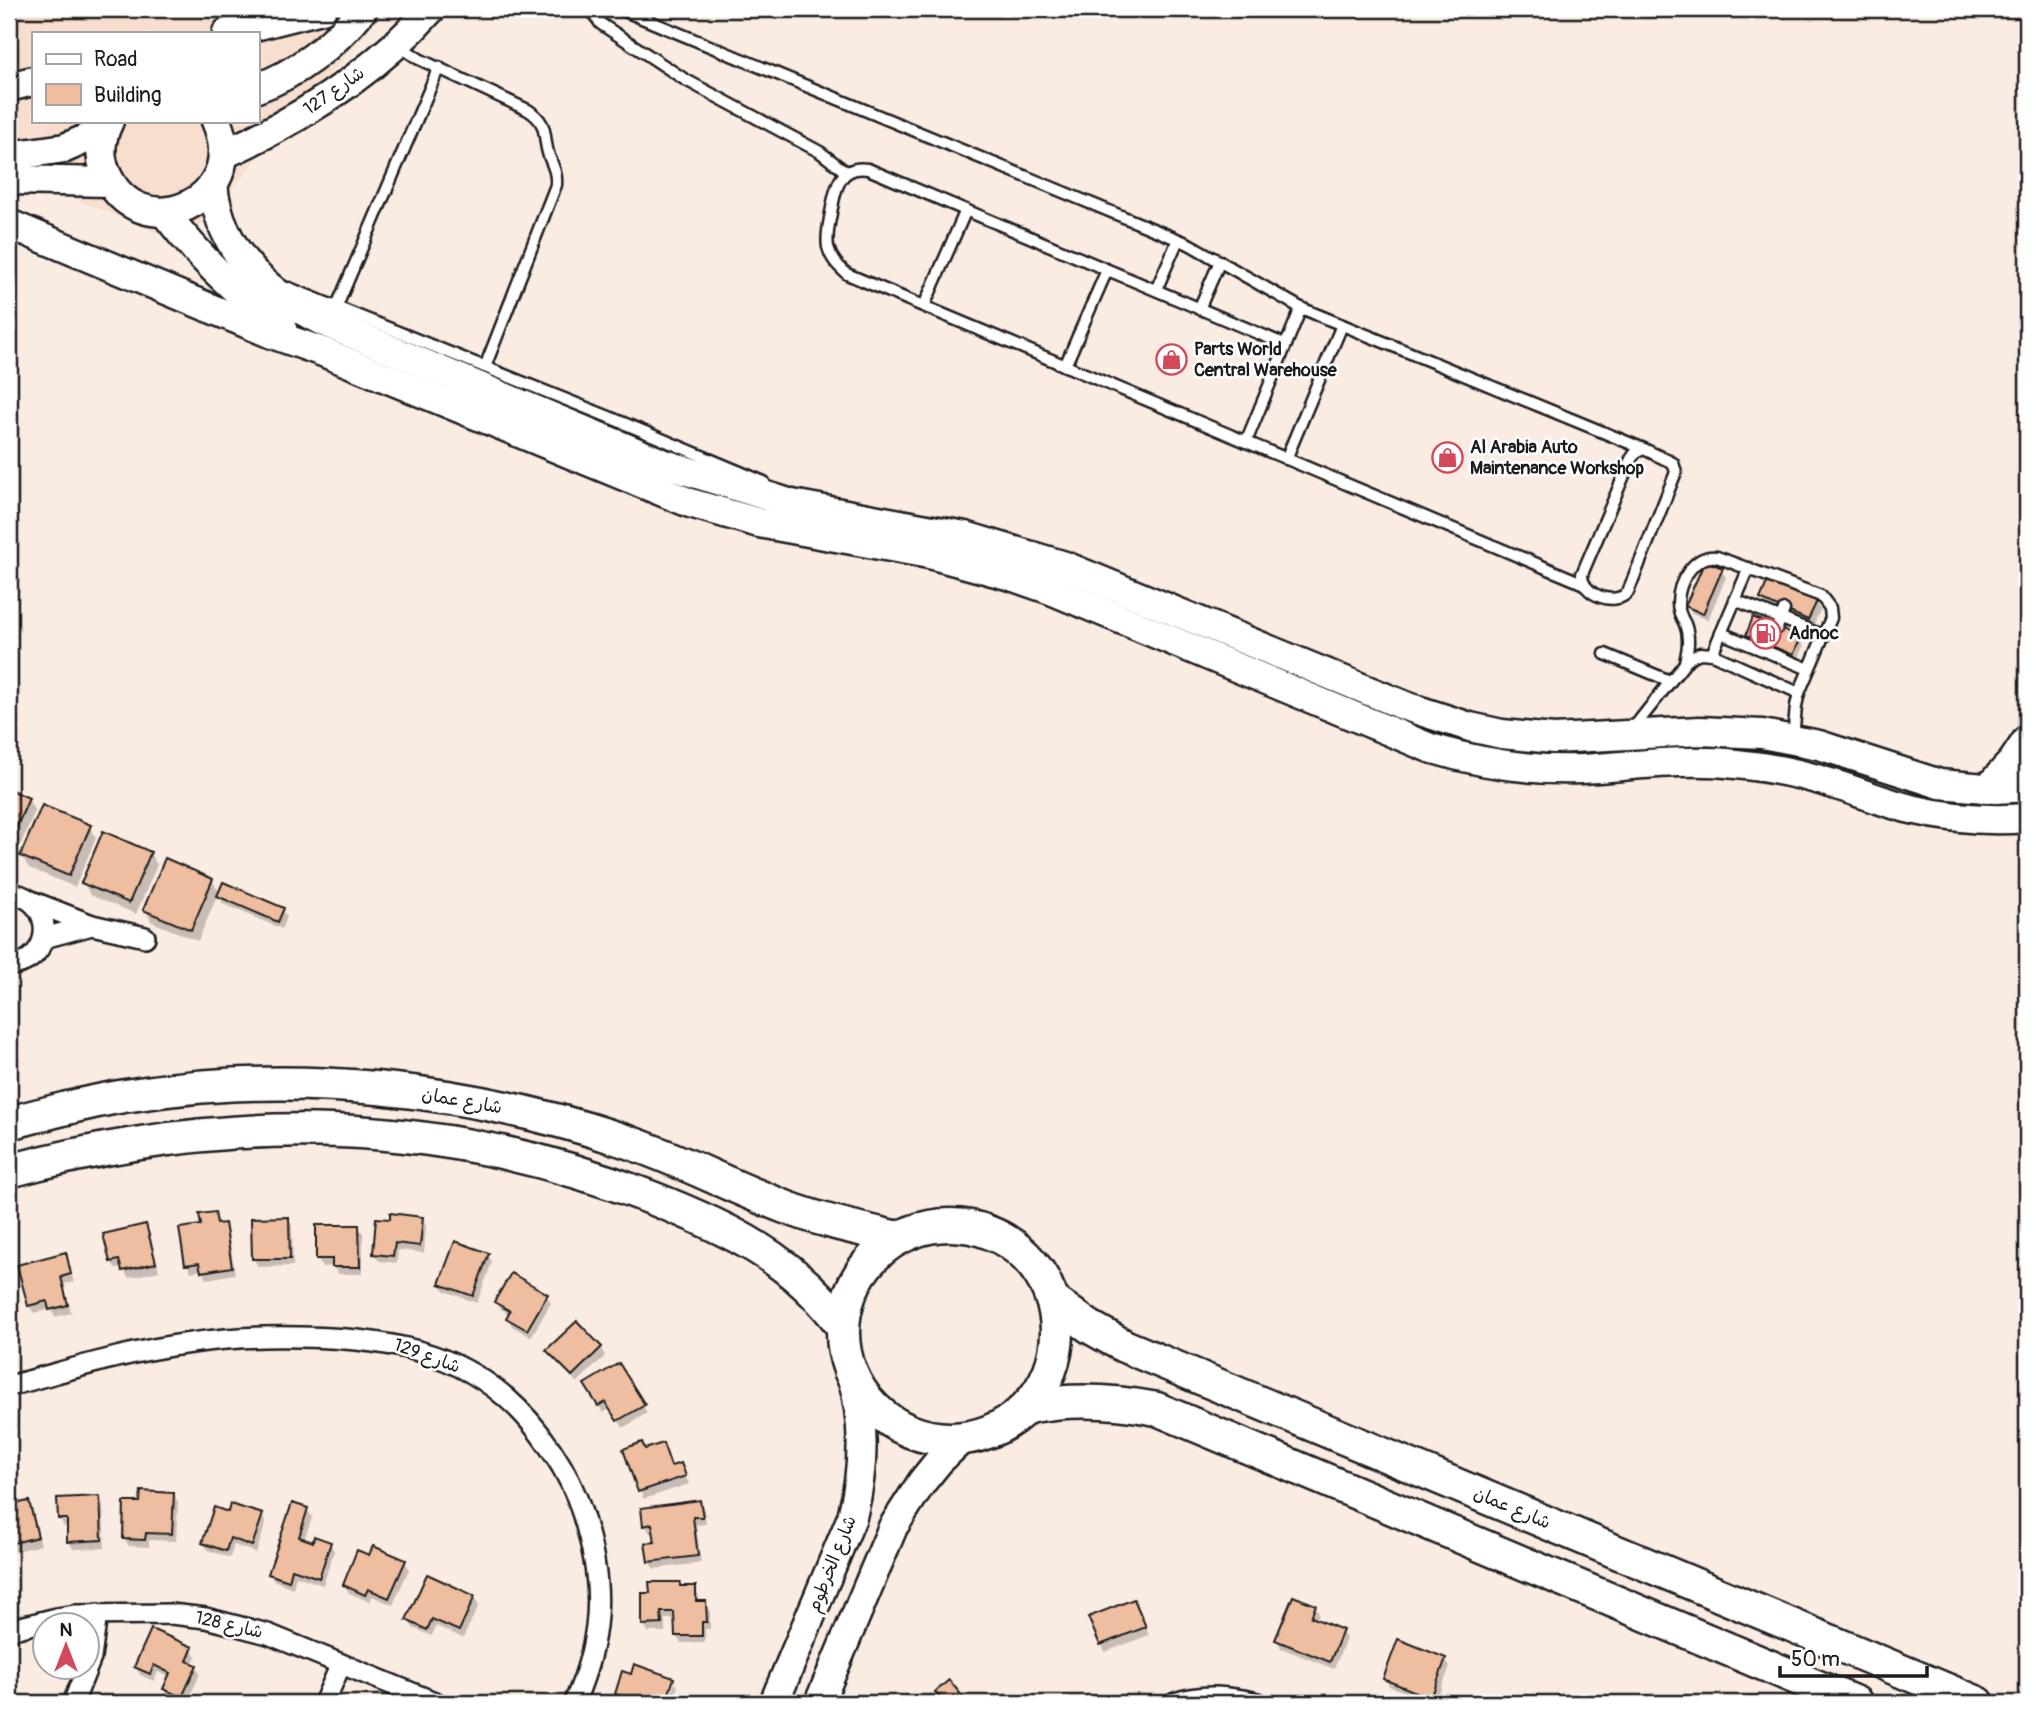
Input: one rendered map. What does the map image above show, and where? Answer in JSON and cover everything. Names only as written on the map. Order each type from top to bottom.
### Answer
[{"type":"main road","name":"شارع عمان","points":[[9,1124],[90,1102],[183,1088],[278,1083],[375,1088],[474,1102],[573,1125],[622,1140],[788,1208],[898,1238]]},
{"type":"main road","points":[[9,1171],[82,1153],[135,1144],[184,1137],[283,1130],[332,1129],[383,1133],[482,1147],[531,1158],[620,1186],[733,1233],[760,1248],[805,1282],[825,1302],[842,1325]]},
{"type":"main road","points":[[950,1225],[977,1228],[1002,1238],[1024,1254],[1041,1275],[1052,1300],[1057,1322],[1056,1346],[1051,1368],[1041,1389],[1027,1407],[1007,1422],[986,1433],[962,1439],[935,1438],[909,1432],[886,1419],[866,1400],[852,1377],[844,1352],[842,1325],[847,1299],[858,1275],[876,1254],[898,1238],[923,1228],[950,1225]]},
{"type":"main road","name":"شارع عمان","points":[[1052,1300],[1090,1327],[1124,1346],[1978,1703]]},
{"type":"main road","points":[[1027,1407],[1084,1400],[1157,1409],[1856,1703]]},
{"type":"street","points":[[231,32],[322,9]]},
{"type":"street","points":[[259,87],[302,66],[330,44],[363,9]]},
{"type":"street","name":"شارع 127","points":[[224,154],[310,110],[398,43],[431,9]]},
{"type":"street","points":[[9,87],[32,81]]},
{"type":"street","points":[[107,126],[101,148],[103,166],[110,182],[132,204],[164,212],[197,202],[220,174],[224,154],[222,135],[216,122]]},
{"type":"street","points":[[9,156],[65,148],[107,126]]},
{"type":"street","points":[[9,180],[110,182]]},
{"type":"street","points":[[213,184],[222,226],[235,251],[260,280],[289,303],[322,321],[611,443],[737,489],[792,504],[965,536],[1065,566],[1408,707],[1470,727],[1554,738],[1700,731],[1762,734],[1844,752],[1940,784],[1987,789],[2027,787]]},
{"type":"street","points":[[164,212],[199,256],[240,295],[323,352]]},
{"type":"street","points":[[9,224],[690,503],[759,523],[939,556],[1051,590],[1430,748],[1458,757],[1508,766],[1549,769],[1674,762],[1733,763],[1798,774],[1888,803],[1933,814],[1986,819],[2027,818]]},
{"type":"street","points":[[1987,789],[2013,761],[2027,740]]},
{"type":"street","points":[[9,893],[92,925],[145,937]]},
{"type":"street","points":[[9,965],[33,956],[44,938],[43,917],[31,901]]},
{"type":"street","points":[[44,938],[92,925]]},
{"type":"street","name":"شارع 129","points":[[9,1386],[145,1351],[249,1337],[324,1337],[383,1341],[433,1354],[457,1365],[502,1394],[535,1428],[562,1467],[584,1519],[596,1570],[598,1618],[591,1661],[574,1703]]},
{"type":"street","name":"شارع الخرطوم","points":[[774,1703],[855,1505],[862,1446],[857,1396],[852,1377]]},
{"type":"street","points":[[819,1703],[893,1527],[930,1471],[962,1439]]},
{"type":"street","name":"شارع 128","points":[[102,1615],[206,1618],[268,1634],[437,1703]]},
{"type":"street","name":"شارع 128","points":[[9,1630],[32,1624]]},
{"type":"street","points":[[324,1703],[341,1664]]},
{"type":"street","points":[[73,1703],[82,1680]]},
{"type":"street","points":[[1175,1703],[1206,1697],[1258,1703]]},
{"type":"lane","points":[[590,9],[601,24],[684,79],[820,152],[846,172]]},
{"type":"lane","points":[[620,9],[1178,240],[1301,308],[1673,463],[1676,472],[1628,592],[1620,598],[1610,600],[1590,591],[1583,583],[847,274],[833,259],[827,239],[837,183],[846,172],[868,169],[1286,345]]},
{"type":"lane","points":[[398,43],[412,55],[535,114],[545,127],[549,155],[556,170],[554,191],[485,367]]},
{"type":"lane","points":[[337,306],[439,67]]},
{"type":"lane","points":[[924,306],[966,210]]},
{"type":"lane","points":[[1156,290],[1178,240]]},
{"type":"lane","points":[[1199,309],[1220,261]]},
{"type":"lane","points":[[1065,366],[1107,270]]},
{"type":"lane","points":[[260,280],[337,306],[747,474],[821,509]]},
{"type":"lane","points":[[1246,442],[1301,308]]},
{"type":"lane","points":[[1286,459],[1342,325]]},
{"type":"lane","points":[[1583,583],[1583,574],[1631,459],[1636,452],[1644,449]]},
{"type":"lane","points":[[1685,662],[1688,634],[1679,613],[1678,600],[1691,568],[1699,559],[1711,556],[1821,596],[1828,603],[1831,618],[1799,693],[1793,739]]},
{"type":"lane","points":[[1712,654],[1749,568]]},
{"type":"lane","points":[[1735,600],[1824,636]]},
{"type":"lane","points":[[1721,633],[1769,649],[1809,669]]},
{"type":"lane","points":[[1628,736],[1685,662],[1700,653],[1712,654],[1799,693]]},
{"type":"lane","points":[[1605,654],[1670,681]]},
{"type":"shaded area","points":[[9,9],[386,9],[184,244],[9,171]]},
{"type":"building","points":[[1705,561],[1723,568],[1703,614],[1685,606]]},
{"type":"building","points":[[1768,580],[1817,601],[1808,620],[1760,599]]},
{"type":"building","points":[[1753,617],[1801,638],[1793,655],[1746,635]]},
{"type":"building","points":[[9,789],[29,798],[9,845]]},
{"type":"building","points":[[42,805],[91,825],[69,876],[20,856]]},
{"type":"building","points":[[103,831],[151,852],[129,903],[81,883]]},
{"type":"building","points":[[165,858],[213,879],[191,930],[143,910]]},
{"type":"building","points":[[223,882],[284,908],[278,922],[217,896]]},
{"type":"building","points":[[215,1212],[217,1224],[225,1223],[232,1267],[201,1272],[199,1263],[185,1265],[179,1228],[201,1225],[199,1214]]},
{"type":"building","points":[[390,1213],[423,1217],[420,1246],[395,1243],[393,1256],[373,1254],[376,1218],[390,1219]]},
{"type":"building","points":[[289,1217],[290,1259],[252,1259],[251,1218]]},
{"type":"building","points":[[146,1224],[156,1263],[122,1271],[119,1260],[110,1262],[103,1234]]},
{"type":"building","points":[[316,1225],[359,1225],[360,1267],[332,1267],[332,1259],[316,1259]]},
{"type":"building","points":[[455,1241],[489,1253],[473,1296],[439,1284]]},
{"type":"building","points":[[66,1252],[71,1274],[61,1277],[68,1305],[49,1310],[47,1301],[28,1306],[17,1265]]},
{"type":"building","points":[[511,1273],[548,1294],[527,1330],[506,1318],[510,1311],[494,1302]]},
{"type":"building","points":[[577,1321],[602,1347],[572,1376],[546,1350]]},
{"type":"building","points":[[619,1363],[645,1405],[617,1421],[605,1402],[598,1406],[584,1384]]},
{"type":"building","points":[[642,1442],[645,1449],[663,1443],[671,1466],[681,1463],[686,1476],[638,1492],[623,1449]]},
{"type":"building","points":[[141,1491],[174,1493],[172,1534],[146,1533],[145,1540],[123,1539],[124,1502],[140,1502]]},
{"type":"building","points":[[100,1496],[102,1540],[67,1542],[67,1519],[58,1519],[57,1498]]},
{"type":"building","points":[[700,1500],[703,1517],[693,1517],[698,1556],[648,1562],[645,1543],[655,1542],[652,1524],[643,1526],[641,1508]]},
{"type":"building","points":[[29,1501],[38,1537],[9,1544],[9,1505]]},
{"type":"building","points":[[292,1503],[308,1508],[299,1537],[313,1542],[314,1536],[331,1542],[319,1578],[292,1569],[289,1581],[268,1574]]},
{"type":"building","points":[[230,1504],[263,1514],[252,1546],[230,1538],[226,1551],[202,1543],[214,1507],[228,1512]]},
{"type":"building","points":[[373,1546],[406,1560],[389,1598],[368,1589],[365,1595],[343,1585],[357,1550],[369,1555]]},
{"type":"building","points":[[427,1574],[475,1596],[459,1631],[432,1619],[427,1630],[406,1620]]},
{"type":"building","points":[[649,1582],[680,1582],[680,1586],[696,1586],[696,1601],[706,1601],[707,1622],[702,1622],[702,1636],[675,1636],[674,1612],[661,1612],[662,1624],[642,1625],[642,1593],[650,1593]]},
{"type":"building","points":[[1293,1596],[1316,1605],[1311,1617],[1343,1630],[1330,1662],[1275,1640]]},
{"type":"building","points":[[1134,1599],[1146,1627],[1100,1645],[1088,1617]]},
{"type":"building","points":[[151,1629],[193,1647],[187,1661],[197,1665],[182,1697],[163,1689],[170,1673],[154,1665],[150,1674],[134,1667]]},
{"type":"building","points":[[1398,1639],[1446,1658],[1431,1698],[1383,1679]]},
{"type":"building","points":[[634,1664],[674,1678],[666,1703],[637,1703],[615,1694],[622,1671],[631,1674]]},
{"type":"building","points":[[949,1680],[968,1703],[942,1703],[935,1692]]},
{"type":"building","points":[[121,1696],[136,1703],[118,1703]]},
{"type":"place","name":"Parts World Central Warehouse","points":[[1171,359]]},
{"type":"place","name":"Al Arabia Auto Maintenance Workshop","points":[[1447,457]]},
{"type":"place","name":"Adnoc","points":[[1766,633]]}]
